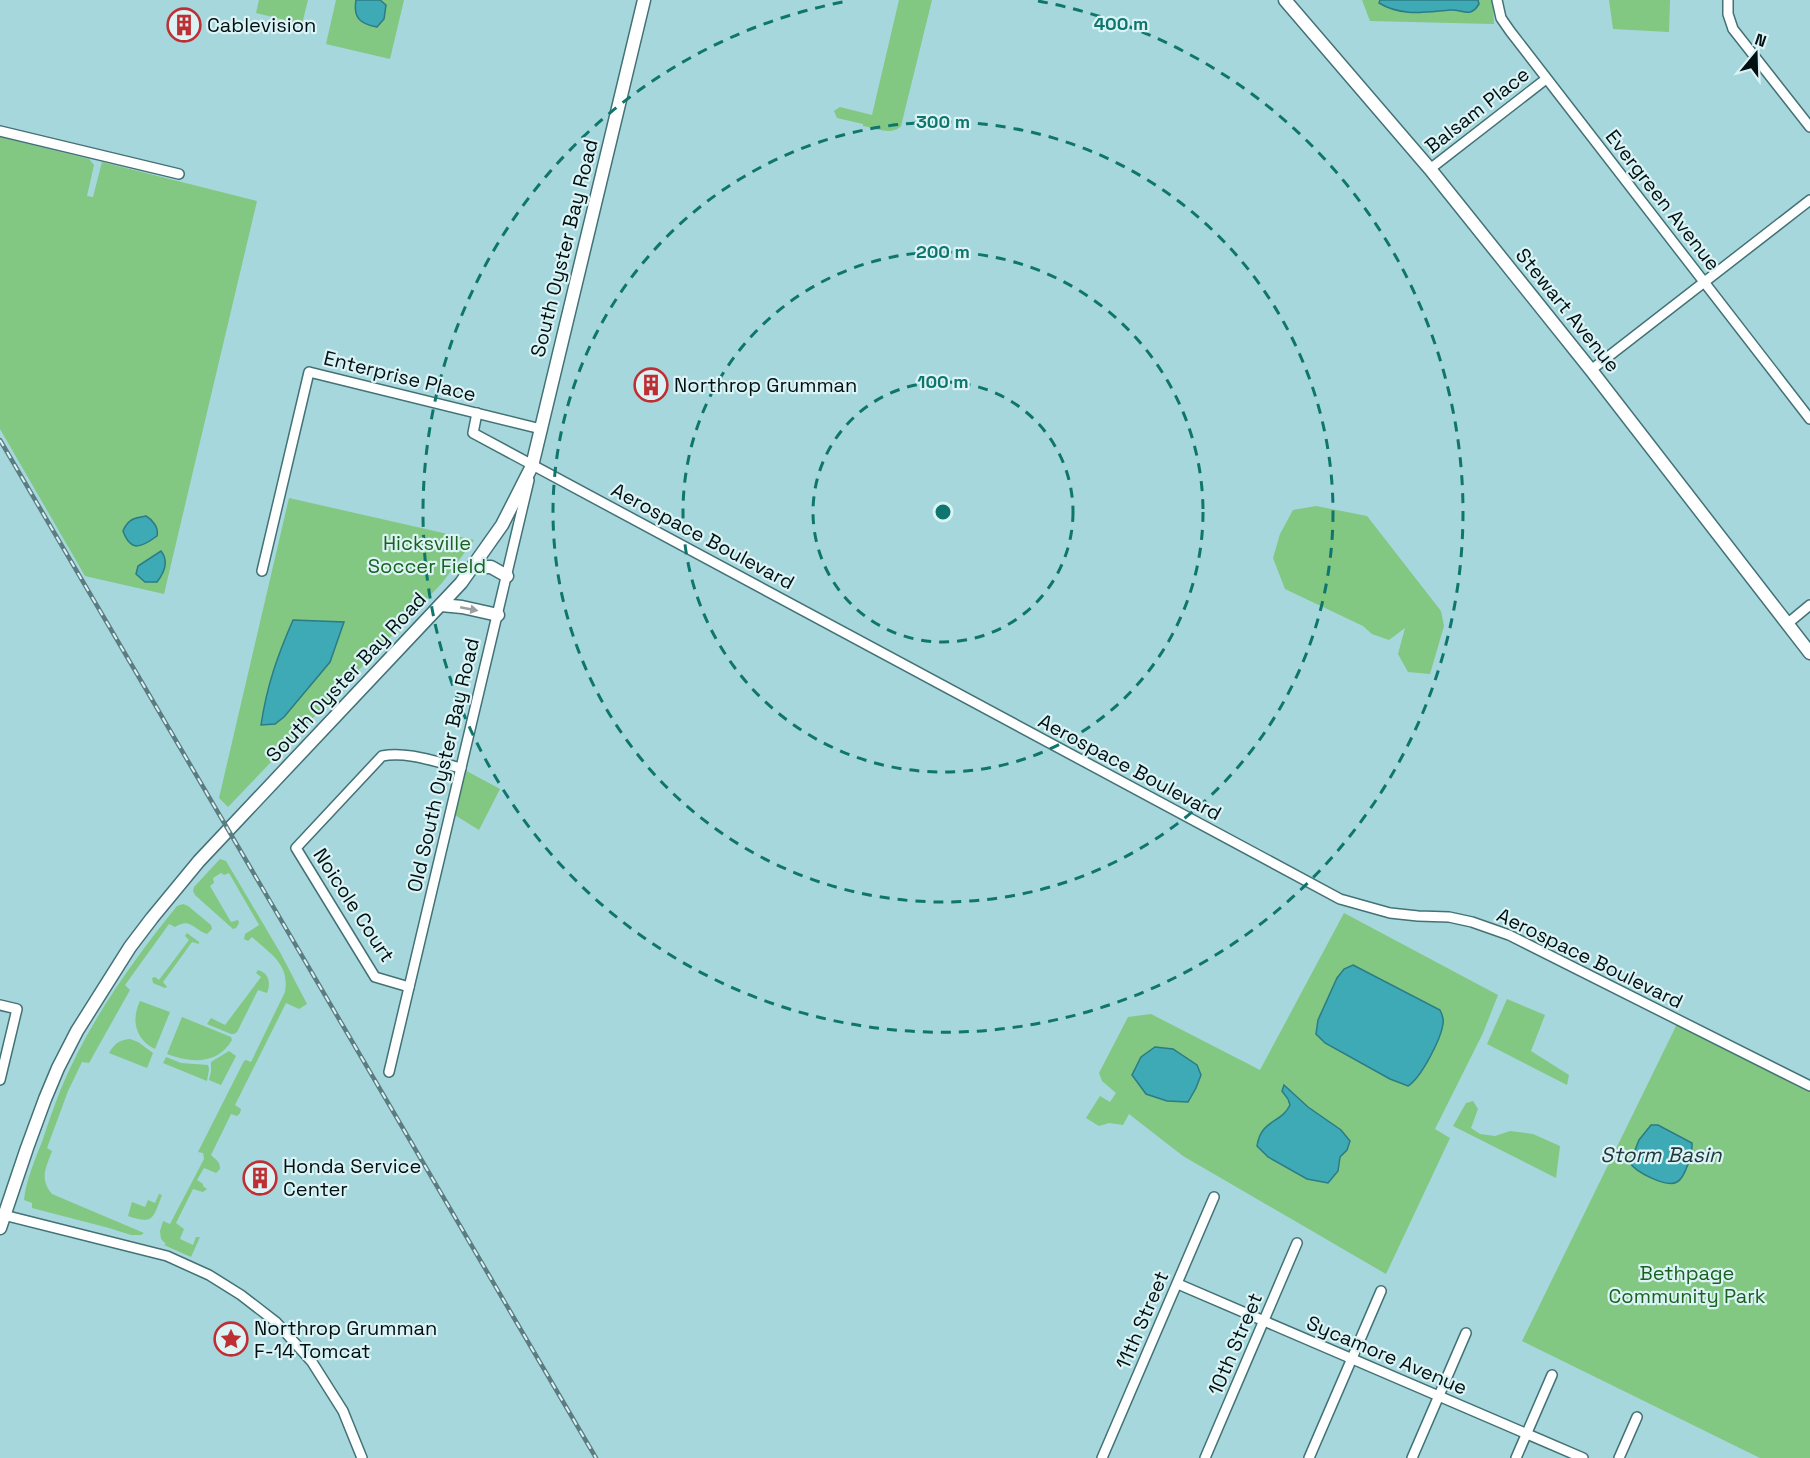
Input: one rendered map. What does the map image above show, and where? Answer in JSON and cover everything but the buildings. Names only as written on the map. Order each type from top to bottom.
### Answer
[{"type":"main road","name":"South Oyster Bay Road","points":[[0,1228],[2,1215],[58,1068],[76,1031],[130,947],[199,861],[441,605],[473,567],[502,525],[532,466],[644,0]]},
{"type":"main road","name":"Stewart Avenue","points":[[1285,0],[1430,169],[1591,370],[1810,653]]},
{"type":"main road","points":[[473,567],[491,567],[507,576]]},
{"type":"main road","points":[[441,605],[498,615]]},
{"type":"street","name":"Evergreen Avenue","points":[[1497,0],[1501,18],[1546,79],[1810,419]]},
{"type":"street","points":[[1728,0],[1728,14],[1733,28],[1810,127]]},
{"type":"street","name":"Balsam Place","points":[[1430,169],[1546,79]]},
{"type":"street","points":[[0,131],[179,174]]},
{"type":"street","points":[[1591,370],[1810,201]]},
{"type":"street","name":"Enterprise Place","points":[[262,572],[309,372],[541,429]]},
{"type":"street","name":"Aerospace Boulevard","points":[[477,413],[473,433],[1340,899],[1390,912],[1449,917],[1472,922],[1509,935],[1810,1086]]},
{"type":"street","name":"Old South Oyster Bay Road","points":[[389,1072],[532,466]]},
{"type":"street","points":[[1787,624],[1810,605]]},
{"type":"street","name":"Noicole Court","points":[[409,987],[375,977],[296,848],[382,756],[405,755],[461,768]]},
{"type":"street","points":[[0,1005],[17,1009],[0,1080]]},
{"type":"street","name":"11th Street","points":[[1102,1458],[1214,1197]]},
{"type":"street","points":[[2,1215],[167,1256],[208,1275],[242,1295],[276,1322],[316,1368],[343,1411],[362,1458]]},
{"type":"street","name":"10th Street","points":[[1205,1458],[1297,1243]]},
{"type":"street","name":"Sycamore Avenue","points":[[1178,1284],[1583,1458]]},
{"type":"street","points":[[1309,1458],[1381,1291]]},
{"type":"street","points":[[1412,1458],[1466,1333]]},
{"type":"street","points":[[1516,1458],[1551,1375]]},
{"type":"street","points":[[1619,1458],[1637,1417]]},
{"type":"green space","points":[[259,0],[308,0],[302,24],[256,13]]},
{"type":"green space","points":[[336,0],[404,0],[390,59],[326,44]]},
{"type":"green space","points":[[899,0],[932,0],[901,126],[893,130],[883,130],[837,118],[834,111],[840,107],[872,115]]},
{"type":"green space","points":[[1362,0],[1493,0],[1494,24],[1370,21]]},
{"type":"green space","points":[[1609,0],[1670,0],[1669,32],[1613,29]]},
{"type":"green space","points":[[0,137],[89,159],[94,165],[87,196],[93,197],[102,162],[257,201],[164,594],[85,576],[0,429]]},
{"type":"green space","name":"Hicksville Soccer Field","points":[[289,498],[474,540],[442,583],[228,807],[219,798]]},
{"type":"green space","points":[[1316,506],[1367,516],[1441,611],[1444,626],[1430,674],[1408,672],[1398,654],[1405,628],[1389,640],[1372,634],[1363,626],[1285,589],[1273,558],[1280,534],[1293,510]]},
{"type":"green space","points":[[461,768],[500,789],[479,830],[450,812]]},
{"type":"green space","points":[[220,859],[226,861],[281,954],[307,1004],[299,1009],[286,1003],[235,1105],[241,1109],[240,1113],[237,1116],[231,1114],[211,1155],[218,1162],[220,1169],[216,1173],[204,1168],[197,1180],[207,1189],[203,1192],[193,1189],[176,1223],[184,1229],[180,1239],[193,1245],[196,1237],[200,1237],[191,1257],[164,1245],[166,1244],[161,1239],[160,1231],[163,1221],[170,1224],[204,1159],[203,1153],[198,1152],[244,1061],[251,1062],[285,992],[286,982],[282,967],[272,954],[252,937],[248,941],[244,939],[245,934],[259,925],[229,873],[224,875],[221,873],[213,878],[214,883],[210,886],[231,922],[238,920],[236,928],[233,929],[195,895],[194,887]]},
{"type":"green space","points":[[183,904],[211,925],[212,929],[207,934],[188,924],[184,923],[175,927],[169,924],[125,985],[130,990],[89,1063],[82,1062],[68,1091],[47,1148],[52,1151],[45,1178],[52,1194],[144,1233],[131,1235],[32,1208],[32,1203],[24,1200],[27,1184],[71,1066],[97,1018],[127,972],[177,906]]},
{"type":"green space","points":[[1344,913],[1498,995],[1483,1033],[1435,1129],[1450,1138],[1386,1274],[1183,1156],[1129,1114],[1123,1125],[1109,1123],[1099,1126],[1086,1118],[1100,1096],[1110,1102],[1116,1093],[1102,1081],[1099,1073],[1128,1017],[1151,1014],[1260,1070]]},
{"type":"green space","points":[[187,933],[199,944],[192,942],[163,982],[167,987],[153,983],[152,978],[159,980],[189,940],[185,936]]},
{"type":"green space","points":[[258,970],[265,973],[268,979],[267,993],[258,990],[237,1032],[231,1034],[207,1024],[211,1018],[225,1025],[261,977],[256,973]]},
{"type":"green space","points":[[1507,999],[1545,1015],[1531,1051],[1569,1075],[1567,1085],[1487,1044]]},
{"type":"green space","points":[[140,1001],[170,1012],[155,1049],[143,1040],[137,1028],[136,1015]]},
{"type":"green space","points":[[182,1017],[231,1037],[232,1040],[219,1054],[203,1060],[185,1059],[167,1054]]},
{"type":"green space","name":"Bethpage Community Park","points":[[1677,1024],[1810,1092],[1810,1458],[1760,1458],[1522,1341]]},
{"type":"green space","points":[[130,1039],[153,1053],[147,1068],[109,1053],[118,1043]]},
{"type":"green space","points":[[229,1051],[236,1056],[221,1085],[209,1080],[211,1062]]},
{"type":"green space","points":[[166,1057],[181,1063],[208,1065],[207,1081],[163,1063]]},
{"type":"green space","points":[[1473,1101],[1478,1109],[1471,1128],[1480,1134],[1495,1136],[1510,1131],[1533,1134],[1560,1146],[1556,1178],[1453,1126],[1466,1103]]},
{"type":"green space","points":[[159,1194],[162,1195],[151,1218],[143,1220],[128,1216],[132,1202],[145,1207],[148,1200],[155,1203]]},
{"type":"water","points":[[356,0],[380,0],[386,5],[384,19],[377,27],[359,19],[355,6]]},
{"type":"water","points":[[1380,0],[1478,0],[1479,4],[1476,9],[1469,12],[1450,10],[1405,12],[1379,3]]},
{"type":"water","points":[[146,516],[155,524],[157,536],[142,545],[133,545],[123,531],[132,520]]},
{"type":"water","points":[[161,551],[165,559],[162,575],[157,582],[145,582],[136,574],[138,566]]},
{"type":"water","points":[[293,620],[344,622],[330,662],[284,717],[275,724],[261,725],[273,671]]},
{"type":"water","points":[[1353,965],[1441,1012],[1443,1024],[1434,1048],[1419,1075],[1408,1086],[1390,1079],[1325,1043],[1316,1034],[1318,1020],[1337,978],[1344,969]]},
{"type":"water","points":[[1155,1047],[1173,1049],[1197,1065],[1201,1075],[1188,1102],[1167,1101],[1146,1094],[1132,1075],[1141,1057]]},
{"type":"water","points":[[1284,1085],[1308,1107],[1341,1130],[1350,1141],[1347,1150],[1340,1157],[1338,1171],[1328,1183],[1307,1179],[1268,1157],[1257,1146],[1259,1137],[1267,1126],[1282,1116],[1290,1105],[1282,1091]]},
{"type":"water","name":"Storm Basin","points":[[1651,1125],[1658,1125],[1692,1143],[1688,1164],[1677,1182],[1659,1181],[1638,1171],[1630,1163],[1639,1140]]},
{"type":"railway","points":[[0,440],[596,1458]]},
{"type":"place","name":"Cablevision","points":[[184,25]]},
{"type":"place","name":"Northrop Grumman","points":[[651,385]]},
{"type":"place","name":"Honda Service Center","points":[[260,1178]]},
{"type":"place","name":"Northrop Grumman F-14 Tomcat","points":[[231,1339]]}]
